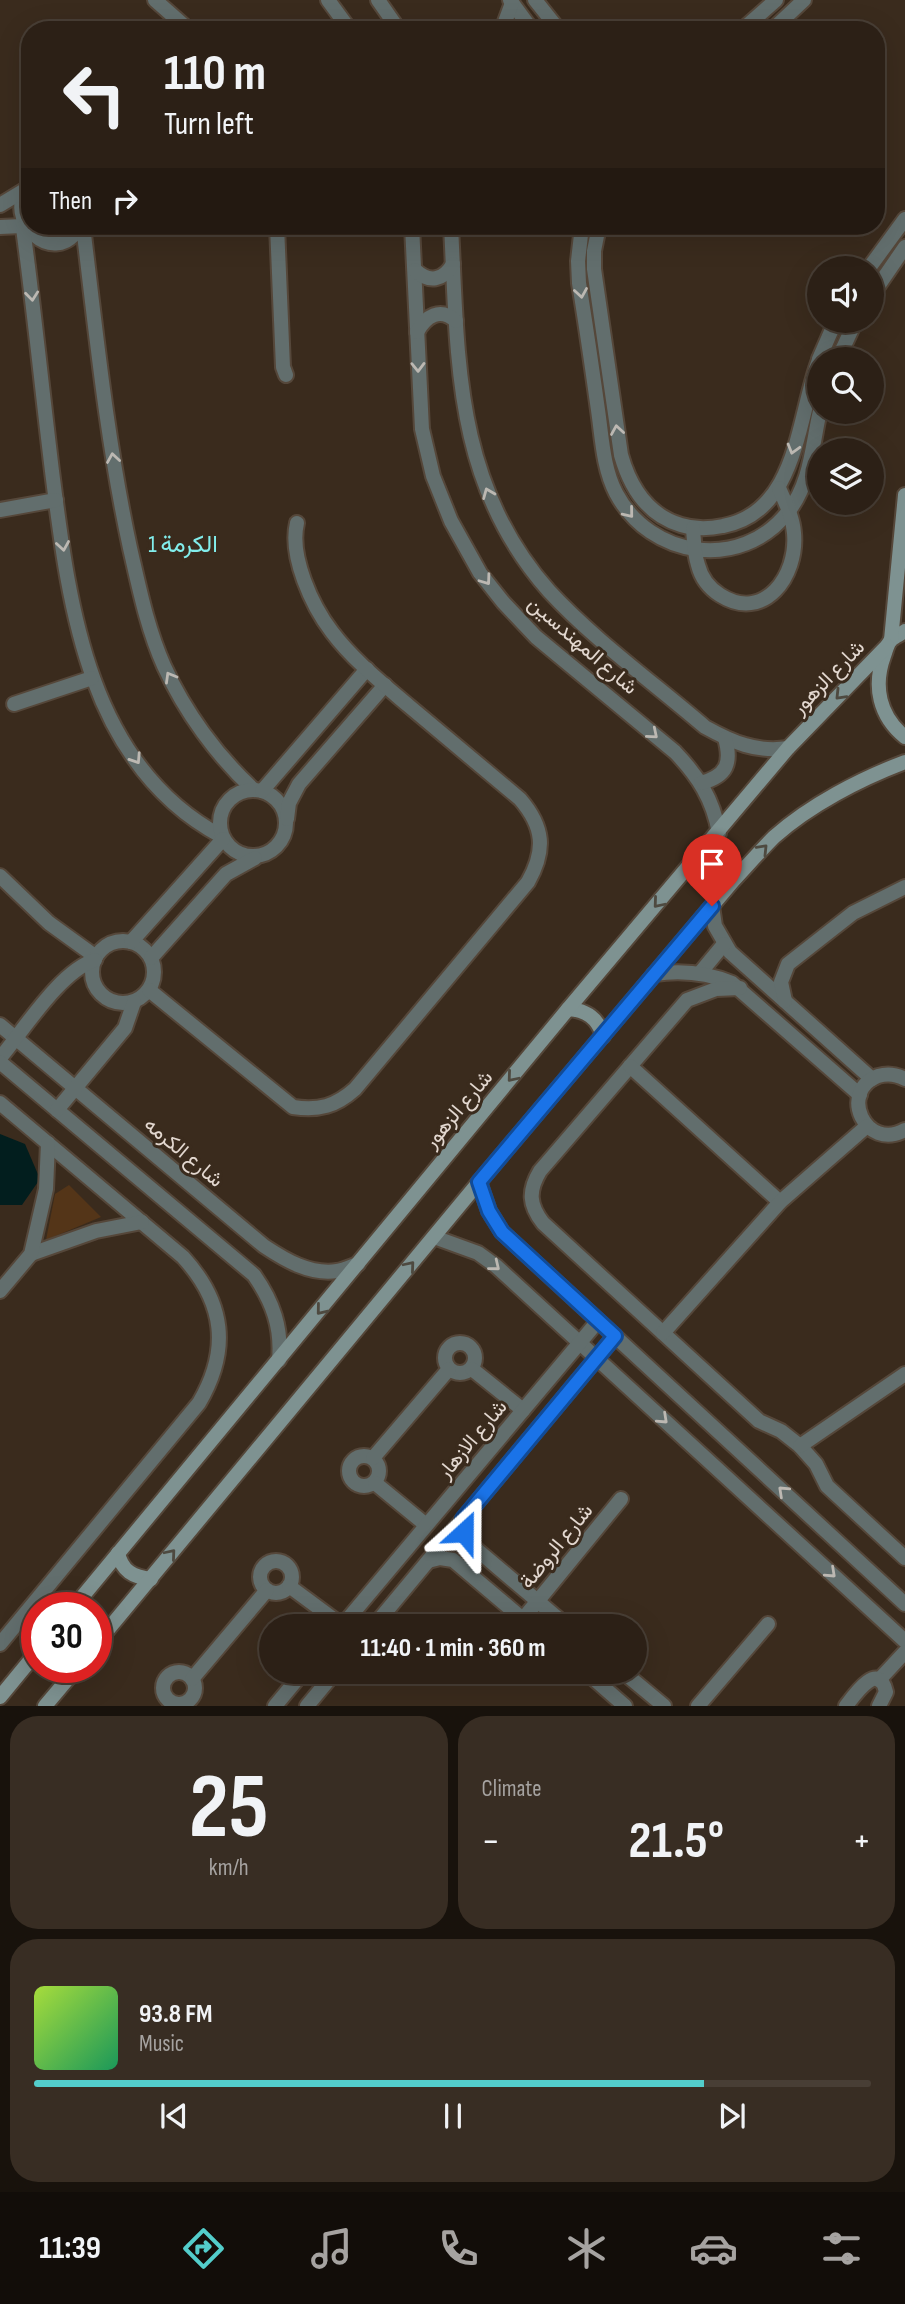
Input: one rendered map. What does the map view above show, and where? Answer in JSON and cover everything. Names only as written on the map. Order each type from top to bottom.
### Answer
[{"type":"main road","points":[[905,495],[889,643],[878,677],[878,692],[888,719],[905,737]]},
{"type":"main road","name":"شارع الزهور","points":[[86,1592],[568,1009],[788,748],[889,643],[905,631]]},
{"type":"main road","points":[[112,1625],[479,1182],[741,872],[784,830],[831,798],[879,772],[905,762]]},
{"type":"main road","points":[[568,1009],[591,1016],[601,1028],[603,1036]]},
{"type":"main road","points":[[118,1553],[128,1572],[151,1579]]},
{"type":"main road","points":[[0,1697],[21,1671]]},
{"type":"main road","points":[[45,1706],[64,1683]]},
{"type":"street","points":[[155,0],[179,21]]},
{"type":"street","points":[[328,0],[343,21]]},
{"type":"street","points":[[378,0],[393,21]]},
{"type":"street","points":[[535,0],[552,21]]},
{"type":"street","points":[[752,21],[776,0]]},
{"type":"street","points":[[782,21],[804,0]]},
{"type":"street","points":[[505,21],[511,2]]},
{"type":"street","points":[[511,2],[525,21]]},
{"type":"street","points":[[0,205],[21,191]]},
{"type":"street","points":[[21,198],[18,214],[21,224]]},
{"type":"street","points":[[878,256],[905,219]]},
{"type":"street","points":[[0,227],[21,227]]},
{"type":"street","points":[[23,235],[55,500],[73,610],[92,678],[105,709],[159,790],[185,813],[222,837],[232,850],[245,857],[260,856]]},
{"type":"street","points":[[30,235],[43,242],[55,243],[71,235]]},
{"type":"street","points":[[82,235],[116,476],[150,630],[164,666],[203,732],[229,766],[258,791]]},
{"type":"street","points":[[276,235],[283,367],[286,375]]},
{"type":"street","name":"شارع المهندسين","points":[[413,235],[422,429],[433,476],[451,521],[481,573],[503,602],[536,637],[675,752],[701,783],[716,814],[719,833]]},
{"type":"street","name":"شارع المهندسين","points":[[451,235],[461,378],[469,436],[496,513],[517,549],[549,590],[582,623],[705,727],[748,747],[771,751],[788,748]]},
{"type":"street","points":[[581,235],[579,283],[608,470],[614,490],[638,524],[674,546],[695,550],[713,551],[747,543],[763,535],[789,511],[799,495],[806,477],[817,424]]},
{"type":"street","points":[[597,235],[594,269],[621,455],[631,484],[647,505],[657,513],[680,525],[694,528],[733,524],[751,516],[767,503],[779,488],[787,470],[807,401]]},
{"type":"street","points":[[884,278],[905,247]]},
{"type":"street","points":[[415,270],[431,279],[440,278],[453,264]]},
{"type":"street","points":[[417,332],[427,317],[435,314],[443,313],[456,321]]},
{"type":"street","points":[[596,394],[611,391]]},
{"type":"street","points":[[694,528],[698,566],[705,580],[727,599],[742,604],[757,603],[769,597],[779,586],[792,560],[794,531],[779,488]]},
{"type":"street","points":[[0,510],[55,500]]},
{"type":"street","points":[[149,990],[293,1107],[310,1110],[327,1107],[342,1101],[355,1089],[528,882],[537,866],[541,848],[539,830],[532,813],[520,799],[385,685],[331,632],[306,588],[299,562],[297,523]]},
{"type":"street","points":[[258,791],[367,669]]},
{"type":"street","points":[[14,704],[92,678]]},
{"type":"street","points":[[151,958],[226,874],[279,845],[289,803],[299,784],[385,685]]},
{"type":"street","points":[[701,783],[715,779],[726,768],[729,753],[725,738]]},
{"type":"street","points":[[222,837],[219,825],[221,814],[233,796],[243,791],[258,791],[272,796],[285,814],[286,824]]},
{"type":"street","points":[[131,942],[222,837]]},
{"type":"street","points":[[0,876],[50,923],[96,959]]},
{"type":"street","points":[[781,999],[781,982],[788,964],[853,913],[905,887]]},
{"type":"street","points":[[712,906],[715,926],[724,944],[781,999],[872,1079]]},
{"type":"street","points":[[117,942],[131,942],[142,948],[151,958],[154,969],[154,980],[149,990],[134,1002],[122,1004],[101,994],[94,984],[92,972],[96,959],[105,947],[117,942]]},
{"type":"street","points":[[700,973],[724,944]]},
{"type":"street","points":[[96,959],[66,977],[0,1060],[254,1275],[273,1307],[278,1325],[279,1360]]},
{"type":"street","points":[[654,974],[700,973],[716,976],[740,988],[860,1095]]},
{"type":"street","points":[[740,988],[716,989],[687,1000],[540,1171],[533,1183],[530,1198],[534,1211],[543,1223],[759,1421],[800,1446],[816,1464],[827,1486],[905,1558]]},
{"type":"street","points":[[765,1010],[781,999]]},
{"type":"street","points":[[57,1110],[125,1028],[130,1020],[134,1002]]},
{"type":"street","name":"شارع الكرمه","points":[[0,1025],[264,1246],[286,1261],[310,1269],[337,1271],[358,1264]]},
{"type":"street","points":[[630,1066],[780,1202]]},
{"type":"street","points":[[904,1133],[883,1135],[867,1126],[858,1106],[860,1095],[872,1079],[881,1074],[892,1074],[905,1079]]},
{"type":"street","points":[[0,1103],[183,1257],[199,1274],[210,1294],[220,1339],[210,1384],[199,1404],[0,1644]]},
{"type":"street","points":[[663,1333],[780,1202],[867,1126]]},
{"type":"street","points":[[0,1290],[31,1254],[43,1211],[48,1143]]},
{"type":"street","points":[[479,1182],[489,1211],[502,1232],[905,1604]]},
{"type":"street","points":[[31,1254],[96,1231],[142,1222]]},
{"type":"street","points":[[434,1237],[478,1253],[496,1266],[905,1641]]},
{"type":"street","name":"شارع الازهار","points":[[353,1614],[598,1321]]},
{"type":"street","name":"شارع الازهار","points":[[384,1614],[615,1336]]},
{"type":"street","points":[[464,1343],[472,1347],[475,1362],[472,1369],[465,1374],[456,1374],[449,1369],[445,1354],[450,1347],[464,1343]]},
{"type":"street","points":[[373,1458],[449,1369]]},
{"type":"street","points":[[472,1369],[523,1410]]},
{"type":"street","points":[[800,1446],[905,1374]]},
{"type":"street","points":[[356,1458],[373,1458],[379,1465],[380,1474],[375,1483],[359,1486],[352,1481],[349,1473],[351,1464],[356,1458]]},
{"type":"street","points":[[474,1469],[492,1483]]},
{"type":"street","points":[[375,1483],[426,1525]]},
{"type":"street","name":"شارع الروضة","points":[[531,1614],[538,1602],[621,1499]]},
{"type":"street","points":[[463,1519],[464,1532],[469,1543],[552,1614]]},
{"type":"street","points":[[428,1561],[440,1558],[453,1560],[517,1614]]},
{"type":"street","points":[[274,1561],[288,1566],[292,1580],[289,1587],[282,1591],[267,1590],[260,1577],[267,1564],[274,1561]]},
{"type":"street","points":[[289,1587],[326,1614]]},
{"type":"street","points":[[192,1679],[267,1590]]},
{"type":"street","points":[[698,1706],[768,1624]]},
{"type":"street","points":[[879,1680],[905,1652]]},
{"type":"street","points":[[178,1672],[192,1679],[195,1686],[193,1703],[175,1704],[168,1701],[163,1694],[162,1686],[171,1674],[178,1672]]},
{"type":"street","points":[[846,1706],[866,1682],[872,1679],[885,1685],[886,1692],[878,1706]]},
{"type":"street","points":[[275,1706],[293,1684]]},
{"type":"street","points":[[307,1706],[325,1684]]},
{"type":"street","points":[[600,1684],[625,1706]]},
{"type":"street","points":[[638,1684],[664,1706]]},
{"type":"shaded area","points":[[69,1185],[101,1217],[46,1240],[55,1194]]},
{"type":"water","points":[[0,1134],[25,1144],[40,1179],[22,1205],[0,1205]]},
{"type":"district","name":"الكرمة 1","points":[[183,544]]},
{"type":"route","points":[[464,1532],[463,1519],[615,1336],[502,1232],[489,1211],[479,1182],[712,906]]}]
